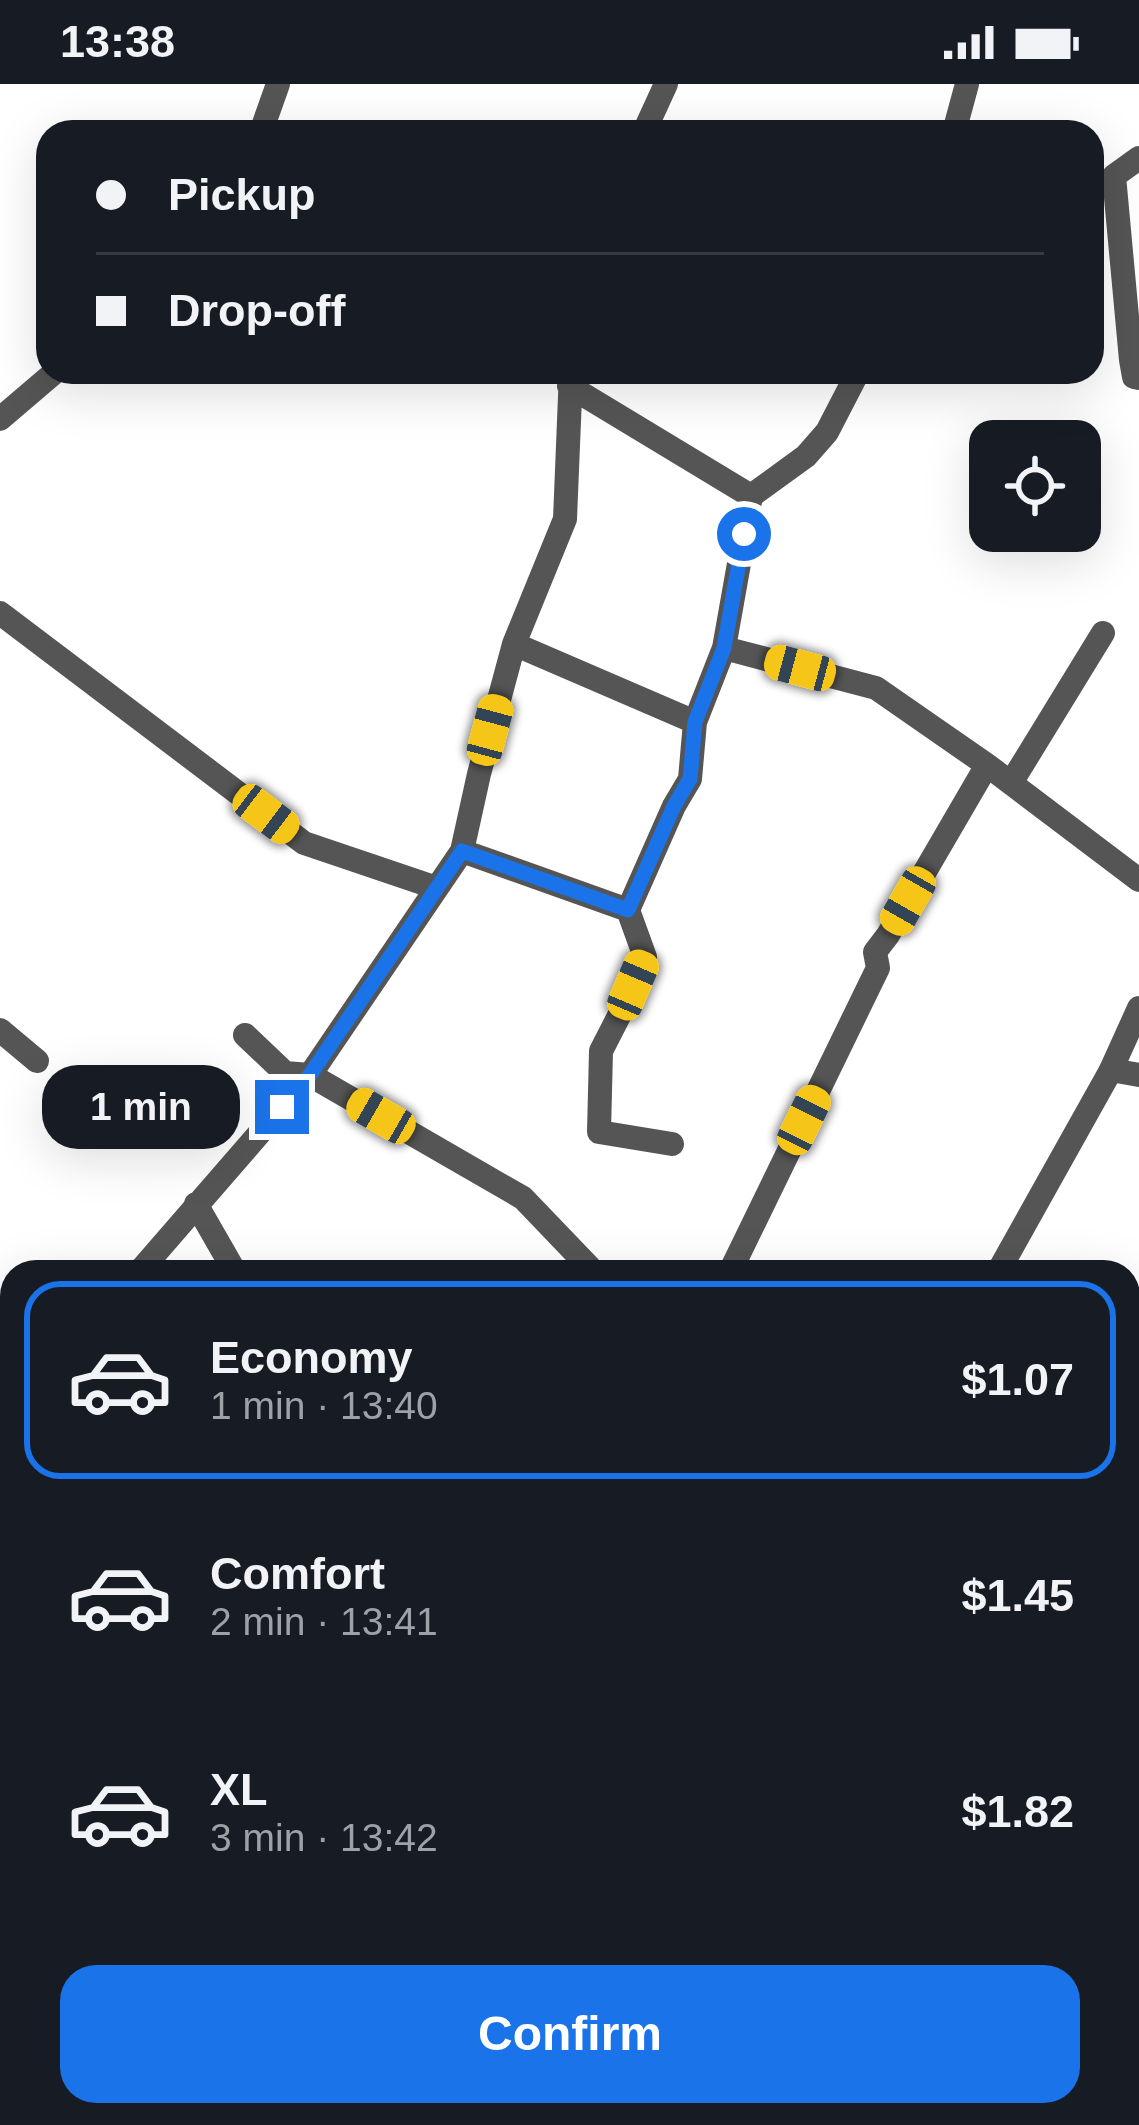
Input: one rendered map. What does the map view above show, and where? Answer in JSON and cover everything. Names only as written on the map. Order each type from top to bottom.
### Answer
[{"type":"street","points":[[265,120],[278,84]]},
{"type":"street","points":[[650,120],[666,84]]},
{"type":"street","points":[[957,120],[967,84]]},
{"type":"street","points":[[1139,158],[1114,176],[1131,360],[1134,377],[1139,377]]},
{"type":"street","points":[[0,418],[41,384]]},
{"type":"street","points":[[149,1260],[310,1075],[462,851],[514,644],[566,519],[570,384]]},
{"type":"street","points":[[578,384],[751,496]]},
{"type":"street","points":[[672,1144],[599,1132],[601,1051],[645,957],[628,910],[690,779],[695,722],[724,648],[751,496],[806,456],[827,432],[852,384]]},
{"type":"street","points":[[0,613],[304,843],[437,888]]},
{"type":"street","points":[[1011,783],[1103,633]]},
{"type":"street","points":[[514,644],[695,722]]},
{"type":"street","points":[[724,648],[876,688],[1139,880]]},
{"type":"street","points":[[736,1260],[878,968],[875,952],[986,765]]},
{"type":"street","points":[[462,851],[628,910]]},
{"type":"street","points":[[1005,1260],[1112,1070],[1139,1008]]},
{"type":"street","points":[[0,1030],[37,1061]]},
{"type":"street","points":[[245,1035],[285,1073],[310,1075],[523,1198],[582,1260]]},
{"type":"street","points":[[1112,1070],[1139,1075]]},
{"type":"street","points":[[196,1204],[228,1260]]},
{"type":"route","points":[[282,1107],[310,1075],[462,851],[628,910],[690,779],[695,722],[724,648],[744,534]]}]
